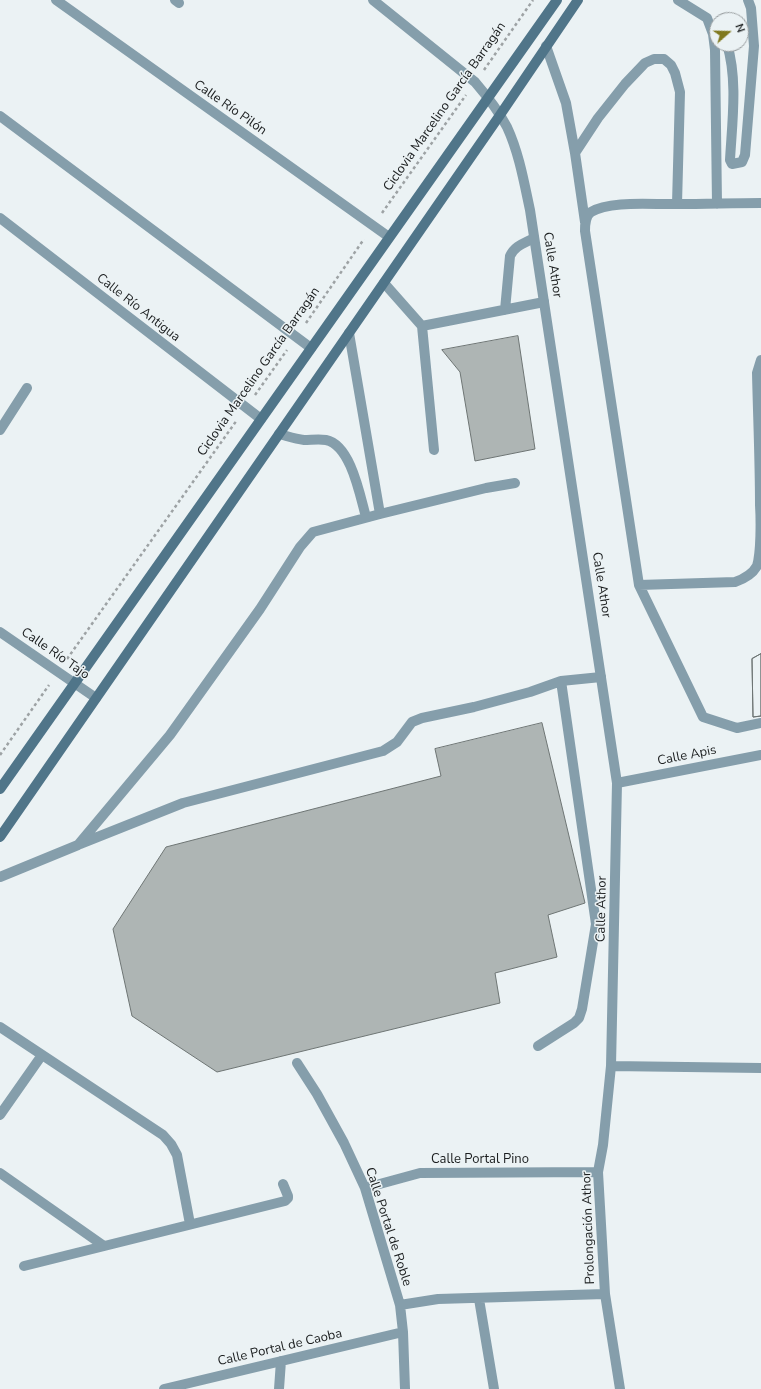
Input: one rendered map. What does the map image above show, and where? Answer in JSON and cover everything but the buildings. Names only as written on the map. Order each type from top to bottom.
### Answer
[{"type":"main road","points":[[0,789],[557,0]]},
{"type":"main road","points":[[0,837],[578,0]]},
{"type":"street","name":"Calle Río Pilón","points":[[56,0],[389,237]]},
{"type":"street","name":"Calle Athor","points":[[373,0],[475,82],[489,98],[508,129],[519,161],[530,210],[617,783],[611,1066]]},
{"type":"street","points":[[678,0],[707,18],[713,34],[715,50],[717,204]]},
{"type":"street","points":[[729,52],[733,78],[730,160],[732,164],[735,164],[742,162],[745,155],[754,46],[751,8],[748,0]]},
{"type":"street","points":[[546,46],[566,103],[575,153],[585,222],[585,232],[639,585],[704,717],[737,728],[761,724]]},
{"type":"street","points":[[575,153],[598,118],[644,63],[654,59],[664,60],[671,65],[675,73],[680,92],[677,204]]},
{"type":"street","points":[[0,116],[311,348]]},
{"type":"street","points":[[585,222],[589,213],[598,208],[609,206],[630,204],[761,203]]},
{"type":"street","name":"Calle Río Antigua","points":[[0,218],[261,419]]},
{"type":"street","points":[[505,310],[510,256],[516,247],[534,238]]},
{"type":"street","points":[[384,283],[422,326],[434,450]]},
{"type":"street","points":[[422,326],[544,302]]},
{"type":"street","points":[[349,333],[380,514]]},
{"type":"street","points":[[639,585],[735,582],[745,578],[753,572],[757,565],[760,556],[761,521],[757,373],[761,360]]},
{"type":"street","points":[[0,430],[27,388]]},
{"type":"street","points":[[279,434],[302,440],[327,440],[338,447],[350,466],[366,518]]},
{"type":"street","points":[[78,844],[170,735],[260,609],[300,547],[313,532],[486,488],[515,483]]},
{"type":"street","name":"Calle Río Tajo","points":[[0,632],[96,698]]},
{"type":"street","points":[[0,877],[78,844],[183,803],[383,751],[397,742],[412,722],[422,718],[474,707],[530,692],[561,681],[601,677]]},
{"type":"street","points":[[538,1046],[574,1023],[578,1018],[582,1009],[596,924],[561,681]]},
{"type":"street","name":"Calle Apis","points":[[617,783],[761,755]]},
{"type":"street","points":[[0,1027],[163,1135],[171,1144],[177,1155],[190,1224]]},
{"type":"street","points":[[0,1115],[42,1055]]},
{"type":"street","name":"Calle Portal de Roble","points":[[297,1064],[317,1094],[344,1143],[365,1188],[400,1305],[403,1332],[405,1389]]},
{"type":"street","points":[[611,1066],[761,1068]]},
{"type":"street","name":"Prolongación Athor","points":[[611,1066],[603,1144],[598,1172],[605,1294],[620,1389]]},
{"type":"street","name":"Calle Portal Pino","points":[[365,1188],[420,1173],[598,1172]]},
{"type":"street","points":[[0,1173],[104,1246]]},
{"type":"street","points":[[24,1266],[287,1200],[288,1196],[282,1184]]},
{"type":"street","points":[[400,1305],[438,1299],[479,1299],[605,1294]]},
{"type":"street","points":[[479,1299],[494,1389]]},
{"type":"street","name":"Calle Portal de Caoba","points":[[164,1389],[403,1332]]},
{"type":"street","points":[[279,1389],[281,1361]]},
{"type":"path","name":"Ciclovia Marcelino García Barragán","points":[[0,755],[533,0]]}]
